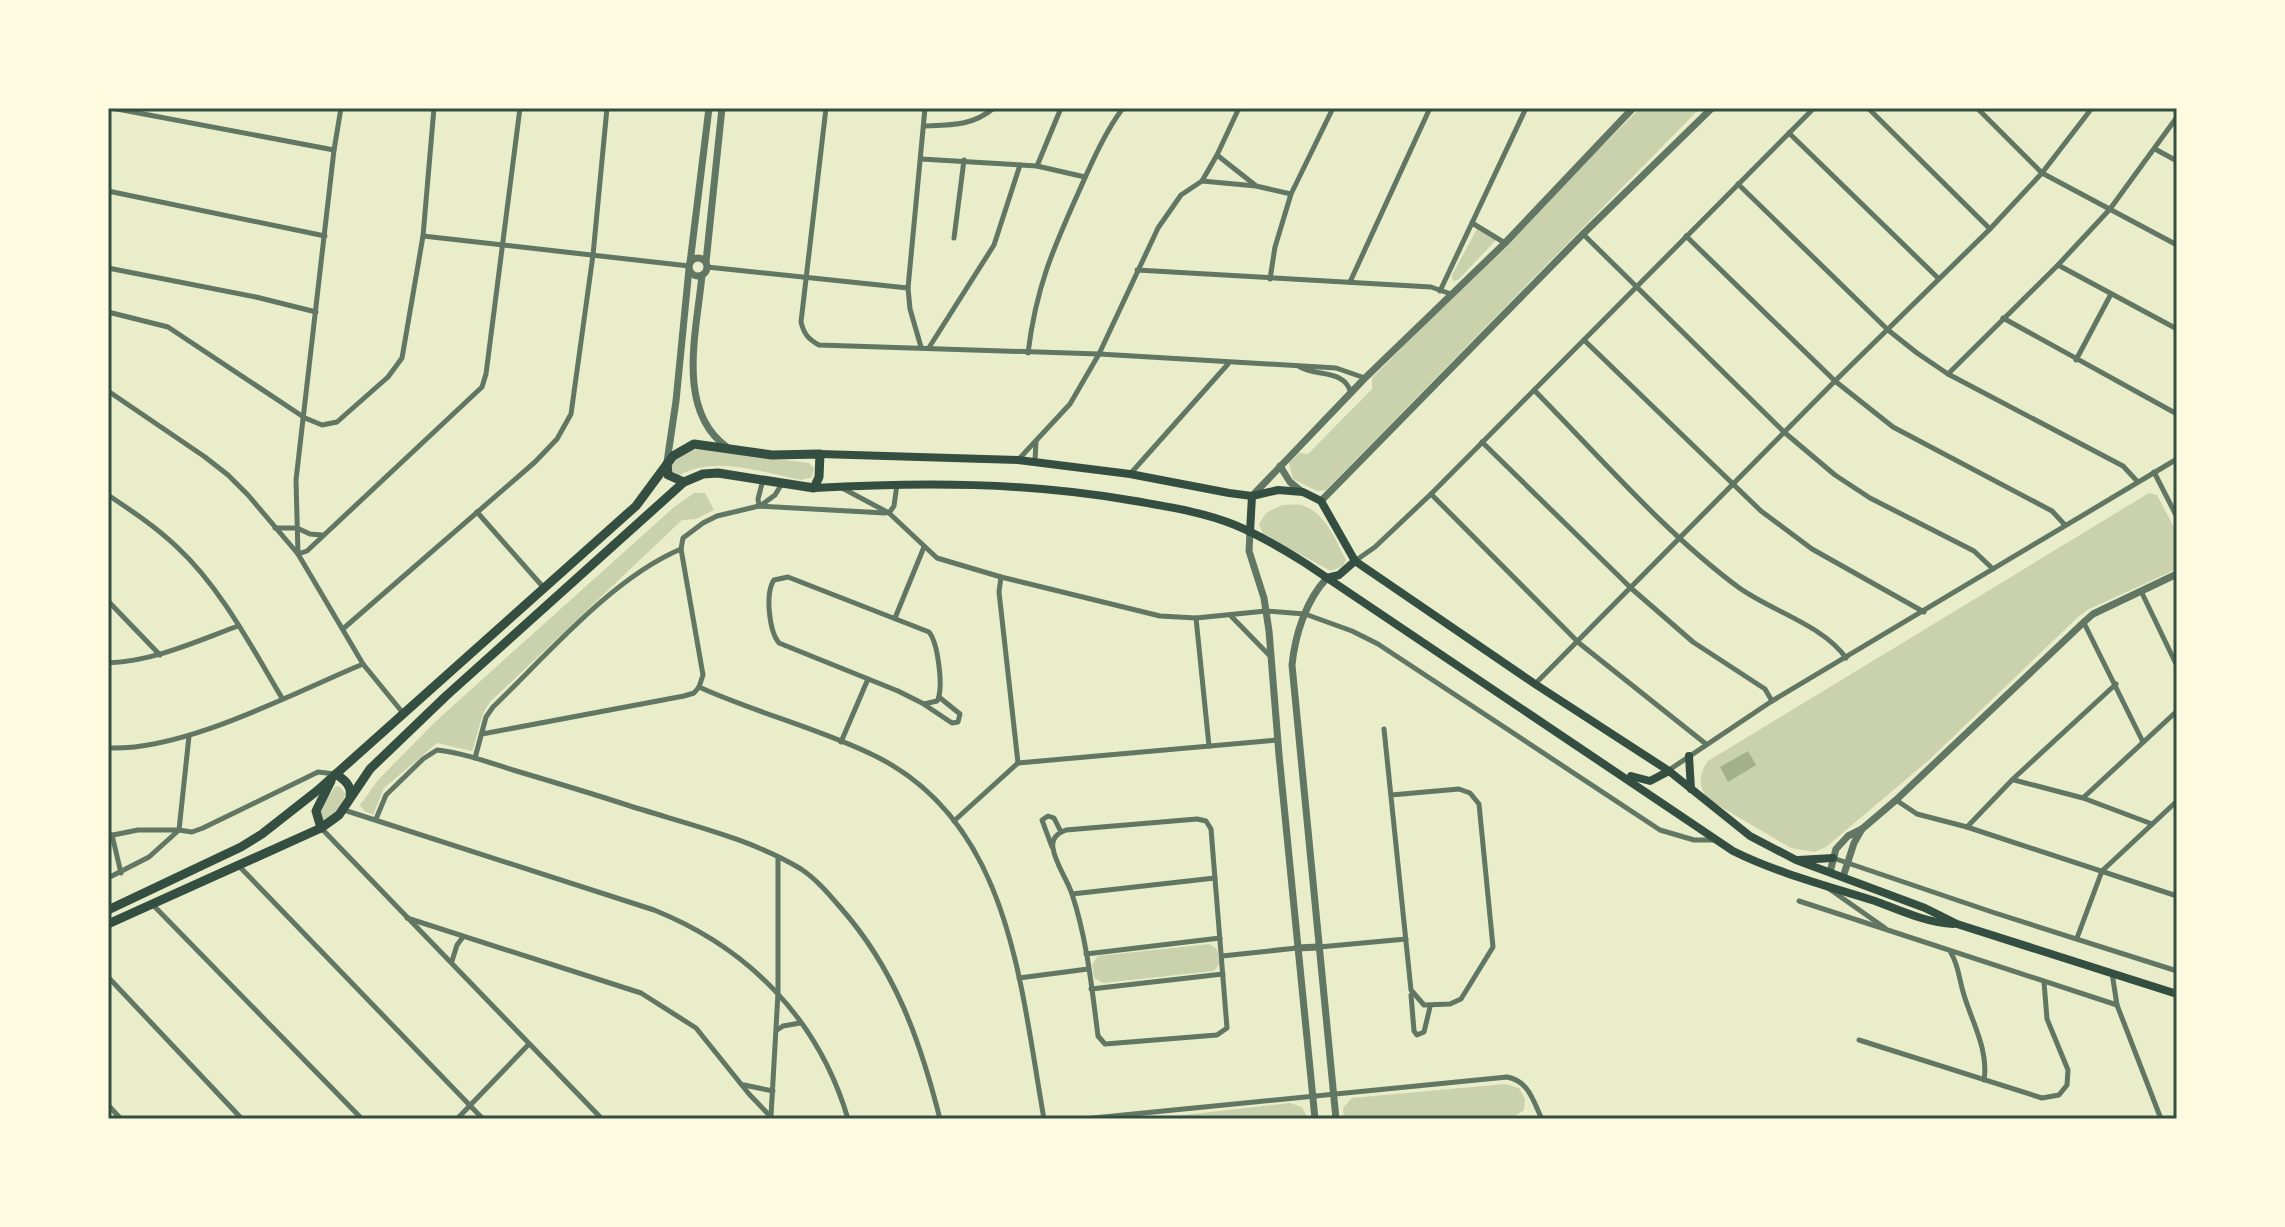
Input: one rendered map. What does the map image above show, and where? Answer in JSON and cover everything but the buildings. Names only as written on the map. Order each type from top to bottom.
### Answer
[{"type":"main road","points":[[108,910],[262,834],[334,776],[636,506],[678,451],[694,444],[772,455],[1035,461],[1252,496],[1278,490],[1303,492],[1321,501],[1355,561],[1669,771],[1750,836],[1840,879],[1925,908],[1957,924]]},
{"type":"main road","points":[[814,488],[819,477],[820,454]]},
{"type":"main road","points":[[667,464],[668,475],[684,482]]},
{"type":"main road","points":[[108,924],[321,828],[346,805],[370,769],[506,640],[684,482],[703,474],[718,473],[814,488],[897,484],[1013,485],[1101,495],[1198,513],[1250,532],[1286,551],[1716,840],[1753,860],[1933,920],[1957,924],[2177,994]]},
{"type":"main road","points":[[1250,532],[1252,496]]},
{"type":"main road","points":[[1327,578],[1339,575],[1355,561]]},
{"type":"main road","points":[[403,714],[408,727],[404,737]]},
{"type":"main road","points":[[1689,756],[1691,789]]},
{"type":"main road","points":[[1619,772],[1650,781],[1669,771]]},
{"type":"main road","points":[[334,776],[350,788],[346,805]]},
{"type":"main road","points":[[321,828],[316,811],[334,776]]},
{"type":"main road","points":[[1796,860],[1833,858]]},
{"type":"main road","points":[[1825,885],[1840,879]]},
{"type":"main road","points":[[1840,879],[1847,892]]},
{"type":"street","points":[[112,108],[334,150]]},
{"type":"street","points":[[298,554],[296,480],[341,108]]},
{"type":"street","points":[[108,312],[168,327],[305,418],[322,425],[337,422],[402,358],[423,236],[434,108]]},
{"type":"street","points":[[298,554],[307,551],[482,387],[504,244],[520,108]]},
{"type":"street","points":[[344,628],[535,462],[566,427],[571,414],[593,255],[607,108]]},
{"type":"street","points":[[667,464],[709,108]]},
{"type":"street","points":[[722,108],[694,363],[698,411],[715,439],[732,451]]},
{"type":"street","points":[[826,108],[801,322],[804,334],[811,341],[819,345],[1099,354],[1336,368],[1365,378]]},
{"type":"street","points":[[921,347],[910,309],[908,288],[925,108]]},
{"type":"street","points":[[924,126],[973,122],[994,108]]},
{"type":"street","points":[[1037,166],[1061,108]]},
{"type":"street","points":[[1028,353],[1033,313],[1055,242],[1114,119],[1123,108]]},
{"type":"street","points":[[1018,460],[1070,404],[1099,354],[1137,270],[1173,204],[1202,181],[1239,108]]},
{"type":"street","points":[[1270,279],[1275,247],[1291,194],[1333,108]]},
{"type":"street","points":[[1350,282],[1430,108]]},
{"type":"street","points":[[1440,291],[1526,108]]},
{"type":"street","points":[[1621,120],[1626,108]]},
{"type":"street","points":[[1252,496],[1365,378],[1505,243],[1633,108]]},
{"type":"street","points":[[1321,501],[1583,234],[1712,108]]},
{"type":"street","points":[[1355,561],[1375,547],[1431,494],[1814,108]]},
{"type":"street","points":[[1868,108],[1990,229]]},
{"type":"street","points":[[1977,108],[2042,173],[2177,245]]},
{"type":"street","points":[[1535,684],[1990,229],[2042,173],[2092,108]]},
{"type":"street","points":[[1948,374],[2110,209],[2177,117]]},
{"type":"street","points":[[1789,133],[1938,278]]},
{"type":"street","points":[[2155,149],[2177,161]]},
{"type":"street","points":[[1217,155],[1256,186]]},
{"type":"street","points":[[921,159],[1037,166],[1085,177]]},
{"type":"street","points":[[954,238],[964,160]]},
{"type":"street","points":[[929,347],[994,245],[1020,165]]},
{"type":"street","points":[[1202,181],[1256,186],[1291,194]]},
{"type":"street","points":[[1738,184],[1888,330],[1948,374],[2123,466],[2137,481]]},
{"type":"street","points":[[108,191],[325,236]]},
{"type":"street","points":[[1472,223],[1505,243]]},
{"type":"street","points":[[1583,234],[1784,432],[1851,486],[1974,551],[1993,569]]},
{"type":"street","points":[[423,236],[689,266]]},
{"type":"street","points":[[1686,236],[1835,381],[1893,427],[2052,511],[2065,525]]},
{"type":"street","points":[[689,266],[696,258],[706,265],[908,288]]},
{"type":"street","points":[[2058,265],[2177,329]]},
{"type":"street","points":[[689,266],[694,275],[702,275]]},
{"type":"street","points":[[108,268],[316,312]]},
{"type":"street","points":[[1137,270],[1431,287],[1451,294]]},
{"type":"street","points":[[2076,360],[2111,294]]},
{"type":"street","points":[[2003,318],[2177,414]]},
{"type":"street","points":[[1584,340],[1761,511],[1812,549],[1924,612]]},
{"type":"street","points":[[680,363],[694,363]]},
{"type":"street","points":[[1130,474],[1228,363]]},
{"type":"street","points":[[1299,367],[1319,375],[1338,376],[1351,393]]},
{"type":"street","points":[[1534,390],[1681,538],[1738,587],[1825,637],[1846,658]]},
{"type":"street","points":[[108,391],[228,475],[298,554],[363,664],[403,714]]},
{"type":"street","points":[[1035,461],[1036,440]]},
{"type":"street","points":[[1482,442],[1632,589],[1693,642],[1765,689],[1772,701]]},
{"type":"street","points":[[1669,771],[1772,701],[2177,459]]},
{"type":"street","points":[[1142,463],[1142,477]]},
{"type":"street","points":[[1280,466],[1290,482],[1303,492]]},
{"type":"street","points":[[2154,472],[2177,517]]},
{"type":"street","points":[[759,506],[763,478]]},
{"type":"street","points":[[759,506],[775,495],[783,482]]},
{"type":"street","points":[[889,513],[894,506],[897,484]]},
{"type":"street","points":[[837,486],[889,513],[937,558],[1001,577],[1139,612],[1196,618],[1266,611],[1305,614],[1352,631],[1378,644],[1660,830],[1694,840],[1716,840]]},
{"type":"street","points":[[1431,494],[1579,643],[1706,744]]},
{"type":"street","points":[[108,495],[178,547],[203,575],[282,698]]},
{"type":"street","points":[[482,734],[694,693],[703,675],[681,549],[683,538],[703,523],[717,516],[759,506],[889,513]]},
{"type":"street","points":[[477,512],[544,588]]},
{"type":"street","points":[[274,528],[297,528],[322,535]]},
{"type":"street","points":[[1250,532],[1249,551],[1266,611],[1315,1119]]},
{"type":"street","points":[[895,618],[924,547]]},
{"type":"street","points":[[475,758],[486,717],[493,707],[583,620],[656,559],[681,549]]},
{"type":"street","points":[[1830,872],[1836,849],[1848,836],[1862,829],[1896,800],[2093,614],[2177,574]]},
{"type":"street","points":[[924,704],[934,703],[939,697],[934,638],[927,630],[788,577],[777,578],[770,587],[773,634],[777,640],[924,704],[952,723],[958,722],[958,712],[939,697]]},
{"type":"street","points":[[1001,577],[1001,607],[1018,763]]},
{"type":"street","points":[[1327,578],[1311,597],[1292,665],[1336,1119]]},
{"type":"street","points":[[2141,590],[2177,666]]},
{"type":"street","points":[[108,601],[160,655]]},
{"type":"street","points":[[1230,615],[1271,657]]},
{"type":"street","points":[[1196,618],[1209,746]]},
{"type":"street","points":[[2084,622],[2143,742]]},
{"type":"street","points":[[108,663],[135,662],[160,655],[238,626]]},
{"type":"street","points":[[108,748],[126,748],[189,736],[363,664]]},
{"type":"street","points":[[841,742],[868,679]]},
{"type":"street","points":[[1967,827],[2013,779],[2116,684]]},
{"type":"street","points":[[699,687],[870,753],[933,798],[954,821],[979,857],[999,900],[1019,978],[1044,1119]]},
{"type":"street","points":[[2083,798],[2177,711]]},
{"type":"street","points":[[1384,729],[1414,1031],[1417,1035],[1424,1032],[1430,1007]]},
{"type":"street","points":[[108,878],[162,848],[179,830],[189,736]]},
{"type":"street","points":[[954,821],[1018,763],[1297,736]]},
{"type":"street","points":[[376,819],[386,795],[437,750],[475,758],[736,840],[778,857],[824,887],[876,954],[904,1005],[926,1062],[940,1119]]},
{"type":"street","points":[[121,873],[110,836],[150,829],[192,832],[318,772],[334,776]]},
{"type":"street","points":[[2013,779],[2083,798],[2152,824]]},
{"type":"street","points":[[1391,795],[1459,789],[1470,793],[1479,804],[1493,947],[1461,999],[1430,1007],[1421,1004],[1411,990]]},
{"type":"street","points":[[1896,800],[1917,814],[1967,827],[2177,896]]},
{"type":"street","points":[[2077,938],[2102,871],[2177,801]]},
{"type":"street","points":[[346,805],[376,819],[568,881],[687,924],[729,949],[778,993],[820,1049],[837,1084],[848,1119]]},
{"type":"street","points":[[1053,849],[1053,841],[1061,832],[1203,820],[1211,829],[1228,1024],[1225,1030],[1217,1035],[1109,1046],[1098,1036],[1086,954],[1072,894],[1053,849],[1042,820],[1048,816],[1054,818],[1061,832]]},
{"type":"street","points":[[321,828],[602,1119]]},
{"type":"street","points":[[1840,879],[1862,829]]},
{"type":"street","points":[[771,1118],[778,993],[778,857]]},
{"type":"street","points":[[1833,858],[2177,971]]},
{"type":"street","points":[[238,864],[483,1119]]},
{"type":"street","points":[[1072,894],[1215,878]]},
{"type":"street","points":[[1825,885],[1871,920],[1904,937]]},
{"type":"street","points":[[1799,901],[2117,1005]]},
{"type":"street","points":[[152,905],[362,1119]]},
{"type":"street","points":[[407,918],[641,993],[696,1028],[771,1118]]},
{"type":"street","points":[[451,962],[463,937]]},
{"type":"street","points":[[1086,954],[1220,938]]},
{"type":"street","points":[[1222,956],[1406,939]]},
{"type":"street","points":[[1950,952],[1957,963],[1962,990],[1984,1055],[1984,1080]]},
{"type":"street","points":[[1019,978],[1088,969]]},
{"type":"street","points":[[2112,973],[2117,1005],[2161,1119]]},
{"type":"street","points":[[1091,989],[1223,974]]},
{"type":"street","points":[[108,977],[242,1119]]},
{"type":"street","points":[[1859,1040],[2042,1098],[2059,1095],[2067,1085],[2068,1070],[2047,1019],[2044,982]]},
{"type":"street","points":[[777,1030],[800,1023]]},
{"type":"street","points":[[457,1119],[529,1044]]},
{"type":"street","points":[[1083,1119],[1507,1077],[1524,1084],[1542,1119]]},
{"type":"street","points":[[743,1085],[773,1091]]},
{"type":"street","points":[[108,1105],[121,1119]]},
{"type":"street","points":[[1534,1117],[1538,1110]]},
{"type":"shaded area","points":[[1640,108],[1700,108],[1326,490],[1317,491],[1293,479],[1289,463],[1299,453],[1308,454],[1372,389],[1372,378]]},
{"type":"shaded area","points":[[1477,229],[1496,240],[1458,280],[1453,281],[1452,275]]},
{"type":"shaded area","points":[[704,448],[809,463],[814,468],[812,477],[802,480],[723,466],[707,466],[678,476],[672,474],[670,467],[684,451]]},
{"type":"shaded area","points":[[694,493],[705,493],[714,510],[696,519],[682,520],[490,702],[481,719],[472,751],[437,743],[384,788],[373,815],[364,811],[360,805],[379,779],[435,722],[673,508]]},
{"type":"shaded area","points":[[2149,493],[2157,495],[2177,533],[2177,569],[2079,616],[1929,760],[1826,847],[1814,852],[1791,848],[1705,795],[1701,781],[1708,761]]},
{"type":"shaded area","points":[[1282,505],[1301,505],[1317,513],[1346,560],[1343,566],[1331,571],[1263,534],[1259,524],[1266,513]]},
{"type":"shaded area","points":[[1748,751],[1756,765],[1728,782],[1720,767]]},
{"type":"shaded area","points":[[339,786],[345,793],[342,802],[324,822],[320,818],[320,809],[335,787]]},
{"type":"shaded area","points":[[1209,944],[1217,949],[1219,964],[1214,971],[1103,983],[1094,978],[1092,965],[1098,956]]},
{"type":"shaded area","points":[[1505,1084],[1519,1088],[1525,1099],[1524,1110],[1515,1116],[1491,1119],[1344,1119],[1343,1108],[1352,1098]]},
{"type":"shaded area","points":[[1290,1103],[1302,1107],[1308,1119],[1149,1119]]}]
